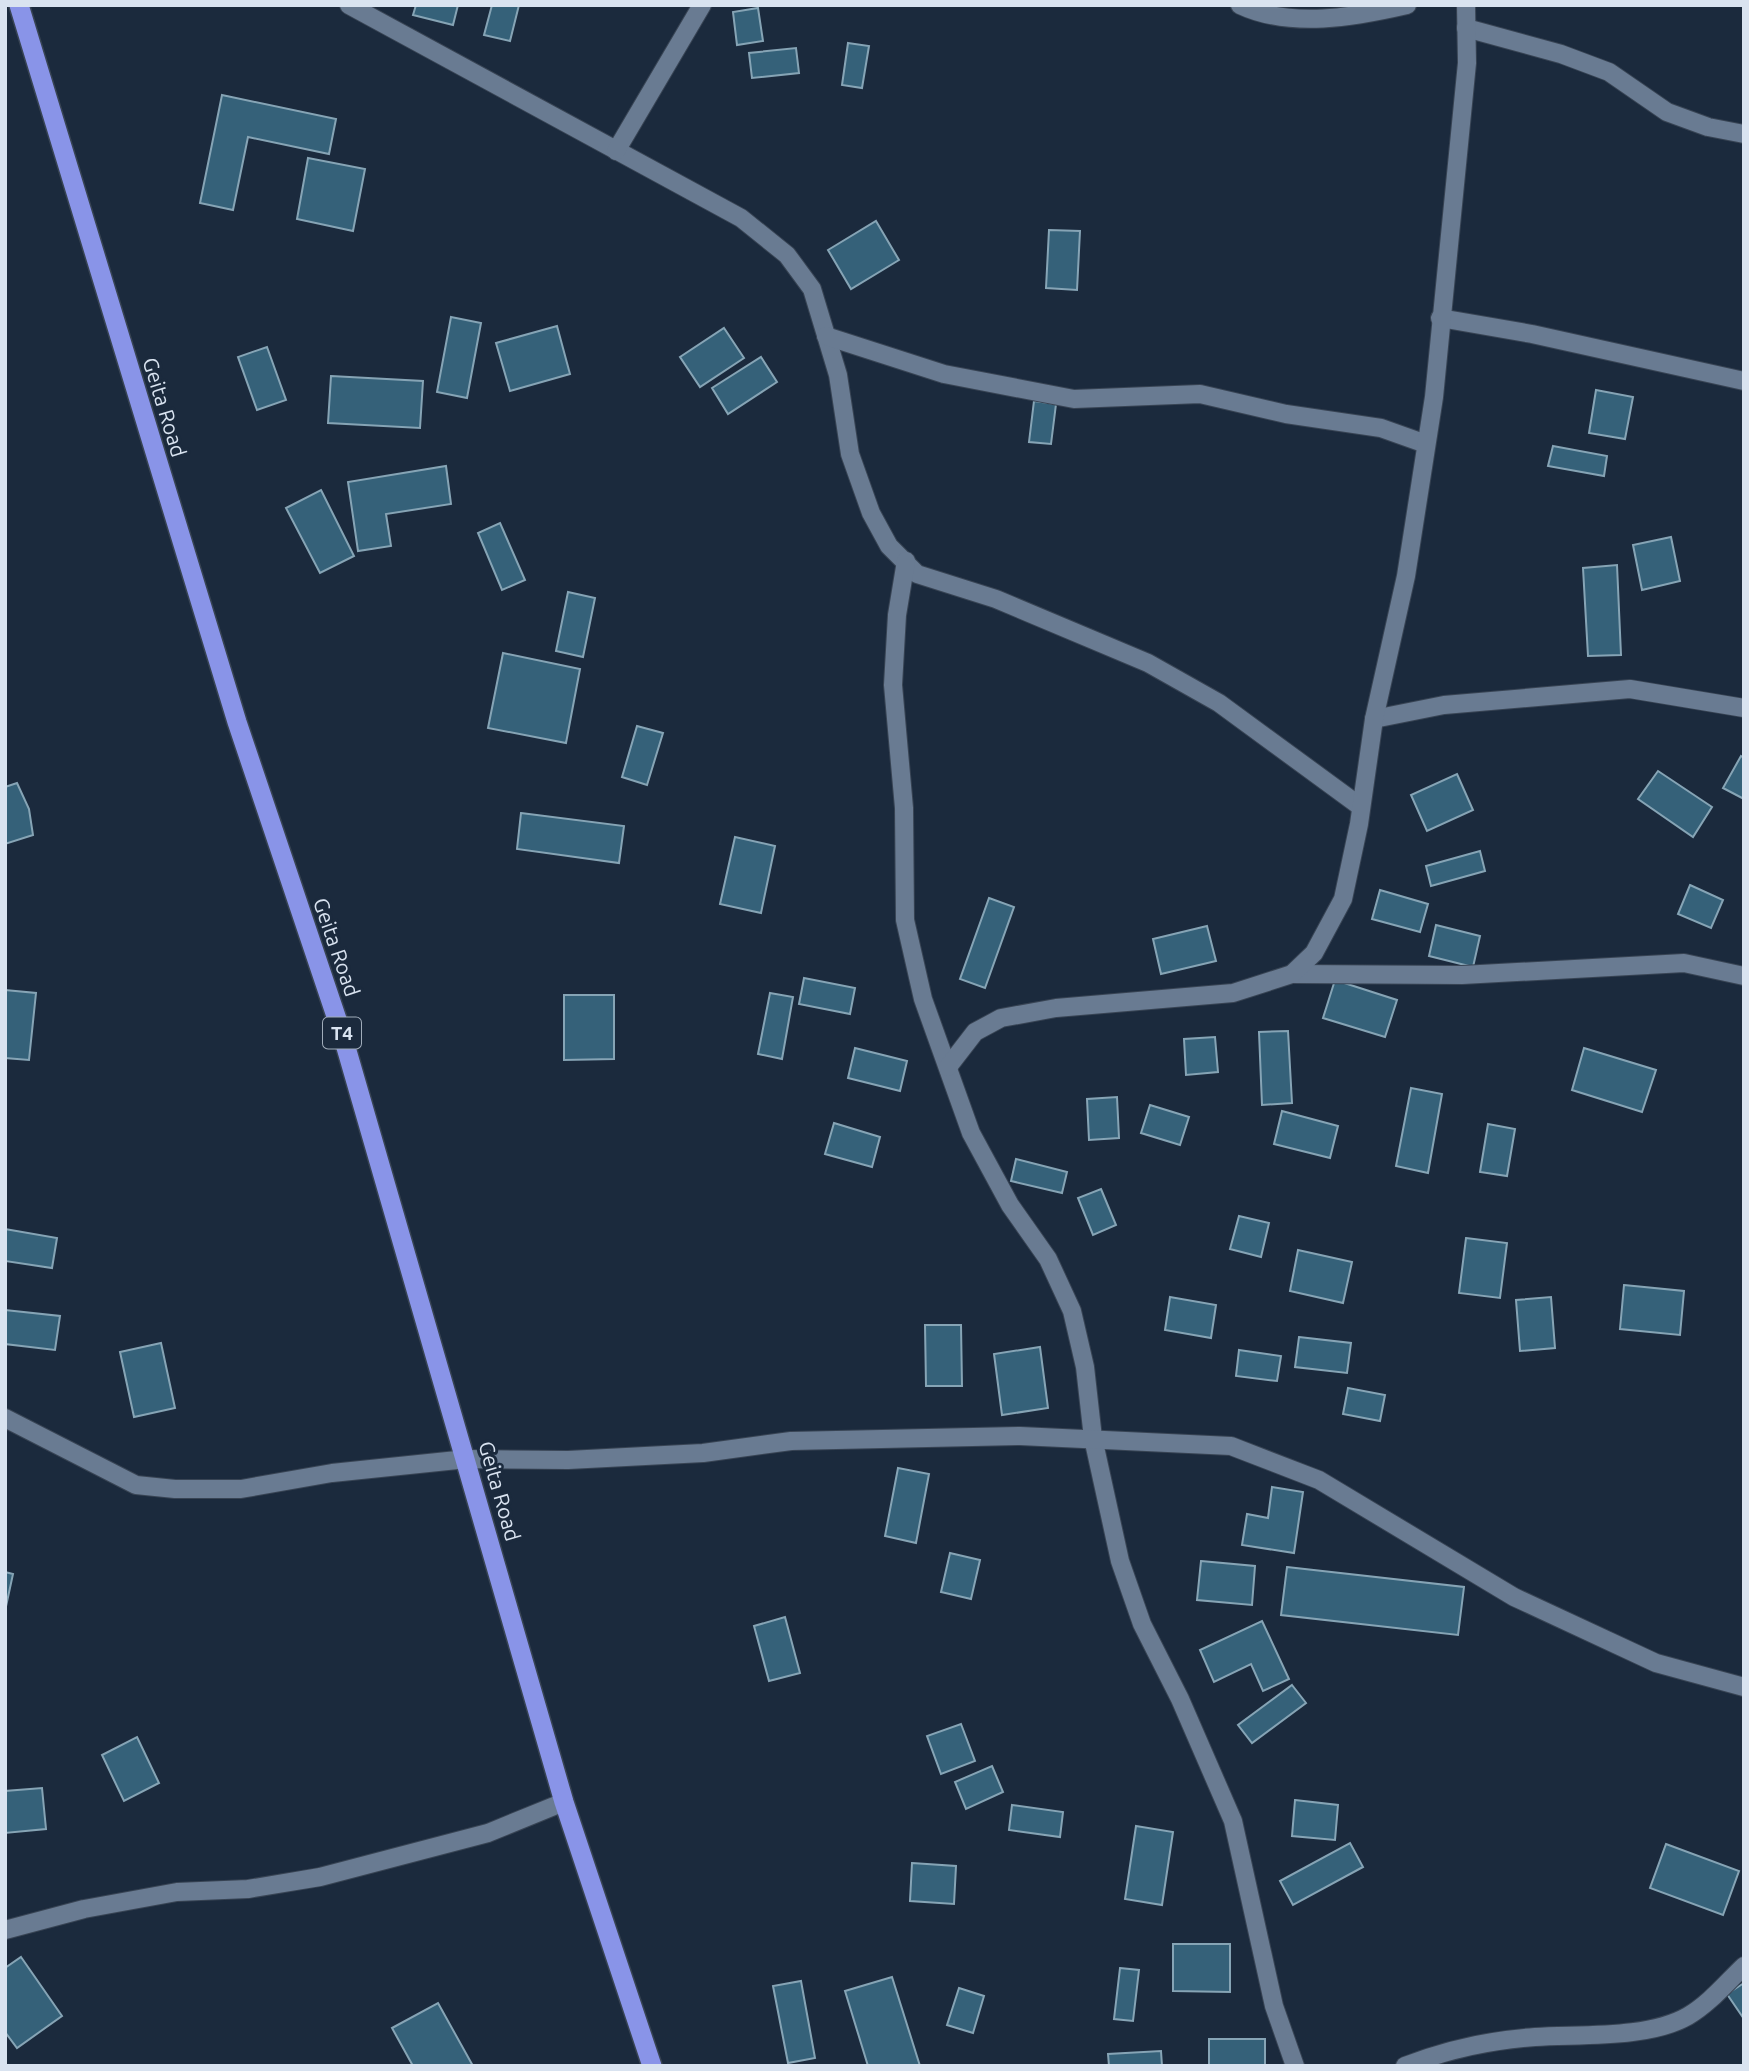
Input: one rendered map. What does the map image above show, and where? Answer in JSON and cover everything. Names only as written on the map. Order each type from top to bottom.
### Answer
[{"type":"highway","name":"Geita Road","points":[[19,5],[237,722],[343,1037],[564,1802],[652,2066]]},
{"type":"street","points":[[349,5],[741,218],[787,255],[812,289],[838,375],[850,454],[871,513],[889,546],[917,574],[996,599],[1148,663],[1219,703],[1361,807]]},
{"type":"street","points":[[616,151],[702,5]]},
{"type":"street","points":[[1240,5],[1254,12],[1293,18],[1363,15],[1407,5]]},
{"type":"street","points":[[1292,974],[1314,953],[1343,899],[1361,807],[1374,719],[1406,576],[1426,444],[1467,62],[1466,5]]},
{"type":"street","points":[[1466,29],[1561,54],[1609,72],[1667,112],[1708,127],[1744,134]]},
{"type":"street","points":[[1440,318],[1532,334],[1744,381]]},
{"type":"street","points":[[826,336],[944,374],[1074,399],[1200,394],[1286,414],[1381,428],[1426,444]]},
{"type":"street","points":[[905,561],[897,615],[893,685],[904,808],[905,920],[923,999],[971,1133],[1010,1205],[1048,1259],[1072,1311],[1085,1367],[1093,1438],[1120,1561],[1142,1624],[1180,1699],[1233,1821],[1274,2006],[1295,2066]]},
{"type":"street","points":[[1374,719],[1444,705],[1630,689],[1744,708]]},
{"type":"street","points":[[948,1068],[975,1032],[1001,1018],[1056,1008],[1233,993],[1292,974],[1461,975],[1684,963],[1744,976]]},
{"type":"street","points":[[5,1418],[136,1485],[175,1489],[241,1489],[332,1473],[467,1460],[568,1460],[703,1453],[805,1440],[1093,1438],[1231,1446],[1319,1480],[1526,1602],[1656,1663],[1744,1687]]},
{"type":"street","points":[[5,1930],[84,1909],[177,1892],[248,1889],[320,1877],[488,1833],[564,1802]]},
{"type":"street","points":[[1405,2066],[1447,2050],[1534,2037],[1592,2036],[1642,2029],[1686,2017],[1712,1998],[1744,1966]]},
{"type":"building","points":[[416,5],[458,5],[453,25],[413,15]]},
{"type":"building","points":[[492,5],[519,5],[510,41],[484,35]]},
{"type":"building","points":[[758,8],[763,41],[737,45],[733,12]]},
{"type":"building","points":[[848,43],[869,46],[862,88],[842,85]]},
{"type":"building","points":[[796,48],[799,73],[752,78],[749,53]]},
{"type":"building","points":[[222,95],[336,119],[329,154],[248,137],[233,210],[200,203]]},
{"type":"building","points":[[308,158],[365,169],[353,231],[297,219]]},
{"type":"building","points":[[876,221],[899,260],[851,289],[828,250]]},
{"type":"building","points":[[1049,230],[1080,231],[1077,290],[1046,288]]},
{"type":"building","points":[[451,317],[481,323],[467,398],[437,392]]},
{"type":"building","points":[[557,326],[570,374],[510,391],[496,343]]},
{"type":"building","points":[[724,328],[744,358],[700,387],[680,357]]},
{"type":"building","points":[[267,347],[286,400],[257,410],[238,357]]},
{"type":"building","points":[[761,357],[777,382],[728,414],[712,388]]},
{"type":"building","points":[[331,376],[423,381],[420,428],[328,423]]},
{"type":"building","points":[[1596,390],[1633,397],[1625,439],[1589,433]]},
{"type":"building","points":[[1034,401],[1056,404],[1051,444],[1029,442]]},
{"type":"building","points":[[1553,446],[1607,456],[1604,476],[1548,466]]},
{"type":"building","points":[[446,466],[451,504],[386,514],[391,546],[358,551],[348,482]]},
{"type":"building","points":[[321,490],[354,556],[320,573],[286,508]]},
{"type":"building","points":[[500,523],[525,580],[502,590],[478,533]]},
{"type":"building","points":[[1671,537],[1680,581],[1642,590],[1633,545]]},
{"type":"building","points":[[1617,565],[1621,655],[1588,656],[1583,568]]},
{"type":"building","points":[[568,592],[595,598],[583,657],[556,651]]},
{"type":"building","points":[[503,653],[580,669],[566,743],[488,728]]},
{"type":"building","points":[[637,726],[663,733],[647,785],[622,777]]},
{"type":"building","points":[[1741,756],[1744,758],[1744,799],[1723,788]]},
{"type":"building","points":[[1658,771],[1712,807],[1693,837],[1638,799]]},
{"type":"building","points":[[1457,774],[1473,810],[1427,831],[1411,795]]},
{"type":"building","points":[[17,783],[29,809],[33,835],[5,844],[5,787]]},
{"type":"building","points":[[521,813],[624,826],[619,863],[517,849]]},
{"type":"building","points":[[735,837],[775,846],[761,913],[720,904]]},
{"type":"building","points":[[1480,851],[1485,871],[1431,886],[1426,866]]},
{"type":"building","points":[[1690,885],[1723,900],[1711,928],[1678,914]]},
{"type":"building","points":[[1380,890],[1428,904],[1420,932],[1372,919]]},
{"type":"building","points":[[989,898],[1014,907],[985,988],[960,979]]},
{"type":"building","points":[[1436,925],[1480,936],[1473,967],[1429,956]]},
{"type":"building","points":[[1207,926],[1216,961],[1161,974],[1153,939]]},
{"type":"building","points":[[804,978],[855,988],[850,1014],[799,1004]]},
{"type":"building","points":[[1335,980],[1397,1000],[1385,1037],[1323,1018]]},
{"type":"building","points":[[5,990],[36,993],[29,1060],[5,1058]]},
{"type":"building","points":[[770,993],[793,997],[782,1059],[758,1054]]},
{"type":"building","points":[[564,995],[614,995],[614,1059],[564,1060]]},
{"type":"building","points":[[1288,1031],[1292,1103],[1262,1105],[1259,1032]]},
{"type":"building","points":[[1215,1037],[1218,1072],[1186,1075],[1184,1039]]},
{"type":"building","points":[[855,1048],[907,1061],[900,1091],[848,1078]]},
{"type":"building","points":[[1584,1048],[1656,1070],[1642,1112],[1572,1090]]},
{"type":"building","points":[[1411,1088],[1442,1094],[1428,1173],[1396,1166]]},
{"type":"building","points":[[1117,1097],[1119,1138],[1089,1140],[1087,1099]]},
{"type":"building","points":[[1150,1105],[1189,1117],[1180,1145],[1141,1133]]},
{"type":"building","points":[[1282,1111],[1338,1126],[1330,1158],[1274,1144]]},
{"type":"building","points":[[834,1123],[880,1137],[872,1167],[825,1154]]},
{"type":"building","points":[[1488,1124],[1515,1129],[1507,1176],[1480,1172]]},
{"type":"building","points":[[1016,1159],[1067,1172],[1062,1193],[1011,1181]]},
{"type":"building","points":[[1101,1189],[1116,1225],[1093,1235],[1078,1198]]},
{"type":"building","points":[[1239,1216],[1269,1223],[1261,1257],[1230,1249]]},
{"type":"building","points":[[5,1229],[57,1238],[52,1268],[5,1261]]},
{"type":"building","points":[[1466,1238],[1507,1243],[1500,1298],[1459,1293]]},
{"type":"building","points":[[1298,1250],[1352,1262],[1343,1303],[1290,1291]]},
{"type":"building","points":[[1624,1285],[1684,1291],[1680,1335],[1620,1329]]},
{"type":"building","points":[[1170,1297],[1216,1305],[1211,1338],[1165,1330]]},
{"type":"building","points":[[1551,1297],[1555,1348],[1520,1351],[1516,1300]]},
{"type":"building","points":[[5,1310],[60,1316],[55,1350],[5,1344]]},
{"type":"building","points":[[925,1325],[961,1325],[962,1386],[926,1386]]},
{"type":"building","points":[[1299,1337],[1351,1343],[1347,1373],[1295,1367]]},
{"type":"building","points":[[161,1343],[175,1408],[134,1417],[120,1352]]},
{"type":"building","points":[[1040,1347],[1048,1408],[1002,1415],[994,1354]]},
{"type":"building","points":[[1239,1350],[1281,1356],[1277,1381],[1236,1376]]},
{"type":"building","points":[[1348,1388],[1385,1395],[1380,1421],[1343,1414]]},
{"type":"building","points":[[898,1468],[929,1474],[916,1543],[885,1536]]},
{"type":"building","points":[[1272,1487],[1303,1492],[1294,1553],[1242,1545],[1247,1514],[1268,1518]]},
{"type":"building","points":[[950,1553],[980,1560],[971,1599],[941,1592]]},
{"type":"building","points":[[1201,1561],[1255,1566],[1252,1605],[1197,1600]]},
{"type":"building","points":[[1287,1567],[1464,1587],[1458,1635],[1281,1615]]},
{"type":"building","points":[[5,1572],[13,1574],[5,1611]]},
{"type":"building","points":[[785,1617],[800,1673],[769,1681],[754,1626]]},
{"type":"building","points":[[1262,1621],[1289,1679],[1263,1691],[1251,1664],[1214,1682],[1200,1650]]},
{"type":"building","points":[[1292,1685],[1306,1703],[1252,1743],[1238,1725]]},
{"type":"building","points":[[961,1724],[975,1761],[941,1774],[927,1736]]},
{"type":"building","points":[[137,1737],[159,1783],[124,1801],[102,1755]]},
{"type":"building","points":[[992,1766],[1003,1792],[966,1809],[955,1782]]},
{"type":"building","points":[[42,1788],[46,1829],[5,1833],[5,1791]]},
{"type":"building","points":[[1295,1800],[1338,1805],[1335,1840],[1292,1836]]},
{"type":"building","points":[[1012,1805],[1063,1812],[1060,1837],[1009,1830]]},
{"type":"building","points":[[1136,1826],[1173,1832],[1162,1905],[1125,1899]]},
{"type":"building","points":[[1350,1843],[1363,1867],[1293,1905],[1280,1881]]},
{"type":"building","points":[[1666,1844],[1739,1871],[1723,1915],[1650,1888]]},
{"type":"building","points":[[912,1863],[956,1866],[954,1904],[910,1901]]},
{"type":"building","points":[[1173,1944],[1230,1944],[1230,1992],[1173,1991]]},
{"type":"building","points":[[21,1957],[62,2016],[17,2048],[5,2032],[5,1968]]},
{"type":"building","points":[[1120,1968],[1139,1970],[1133,2021],[1114,2019]]},
{"type":"building","points":[[892,1977],[920,2066],[868,2066],[845,1991]]},
{"type":"building","points":[[801,1981],[815,2058],[788,2063],[773,1986]]},
{"type":"building","points":[[1744,1983],[1744,2019],[1727,1994]]},
{"type":"building","points":[[959,1988],[984,1996],[973,2033],[947,2025]]},
{"type":"building","points":[[438,2003],[473,2066],[413,2066],[392,2028]]},
{"type":"building","points":[[1209,2039],[1265,2039],[1265,2066],[1209,2066]]},
{"type":"building","points":[[1161,2051],[1162,2066],[1109,2066],[1108,2054]]}]
